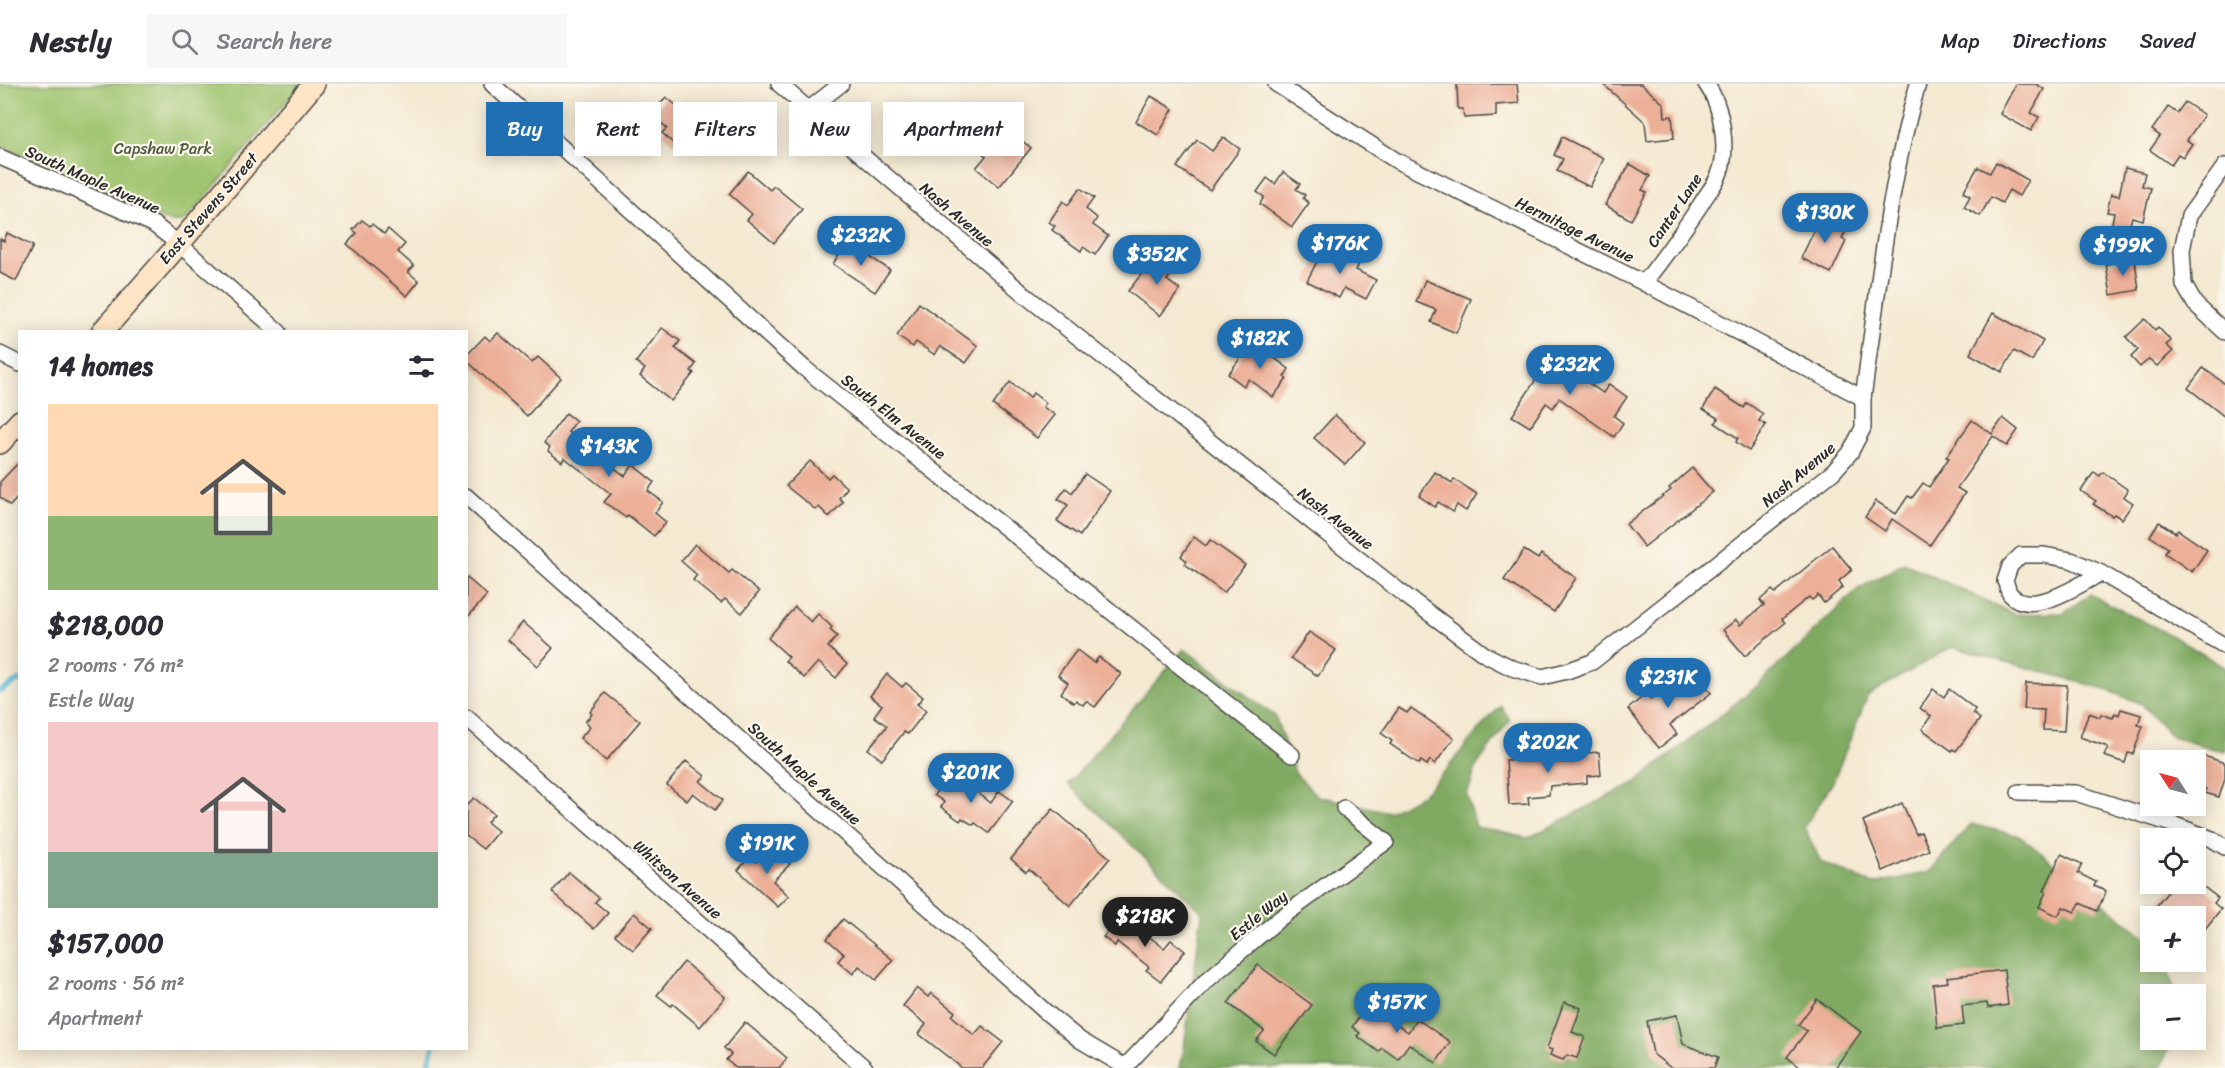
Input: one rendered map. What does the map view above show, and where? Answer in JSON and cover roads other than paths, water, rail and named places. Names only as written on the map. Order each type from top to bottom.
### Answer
[{"type":"street","name":"East Stevens Street","points":[[104,330],[314,84]]},
{"type":"street","name":"South Elm Avenue","points":[[492,84],[804,368],[1292,755]]},
{"type":"street","name":"Nash Avenue","points":[[779,84],[799,102]]},
{"type":"street","points":[[818,102],[841,84]]},
{"type":"street","name":"Hermitage Avenue","points":[[1276,84],[1397,161],[1644,283],[1863,398]]},
{"type":"street","name":"Canter Lane","points":[[1644,283],[1686,227],[1719,176],[1724,147],[1720,118],[1713,94],[1706,84]]},
{"type":"street","name":"Nash Avenue","points":[[862,156],[1026,296],[1398,590],[1484,654],[1512,668],[1542,677],[1592,662],[1833,471],[1850,453],[1863,428],[1863,398],[1891,206],[1904,130],[1918,84]]},
{"type":"street","name":"South Maple Avenue","points":[[0,157],[153,224],[277,330]]},
{"type":"street","points":[[2225,166],[2189,216],[2182,249],[2184,285],[2195,304],[2225,332]]},
{"type":"street","points":[[0,354],[18,363]]},
{"type":"street","points":[[0,443],[18,423]]},
{"type":"street","name":"South Maple Avenue","points":[[468,498],[1047,1013],[1080,1040],[1126,1068]]},
{"type":"street","points":[[2101,573],[2043,602],[2025,603],[2010,594],[2005,581],[2010,566],[2021,555],[2044,555],[2071,560],[2101,573],[2225,646]]},
{"type":"street","name":"Whitson Avenue","points":[[468,719],[866,1068]]},
{"type":"street","points":[[2019,792],[2076,793],[2175,825],[2212,839],[2225,847]]},
{"type":"street","name":"Estle Way","points":[[1126,1068],[1205,981],[1279,919],[1386,842],[1344,808]]},
{"type":"waterway","points":[[0,691],[18,681]]},
{"type":"waterway","points":[[428,1068],[432,1050]]},
{"type":"park label","name":"Capshaw Park","points":[[163,148]]}]
